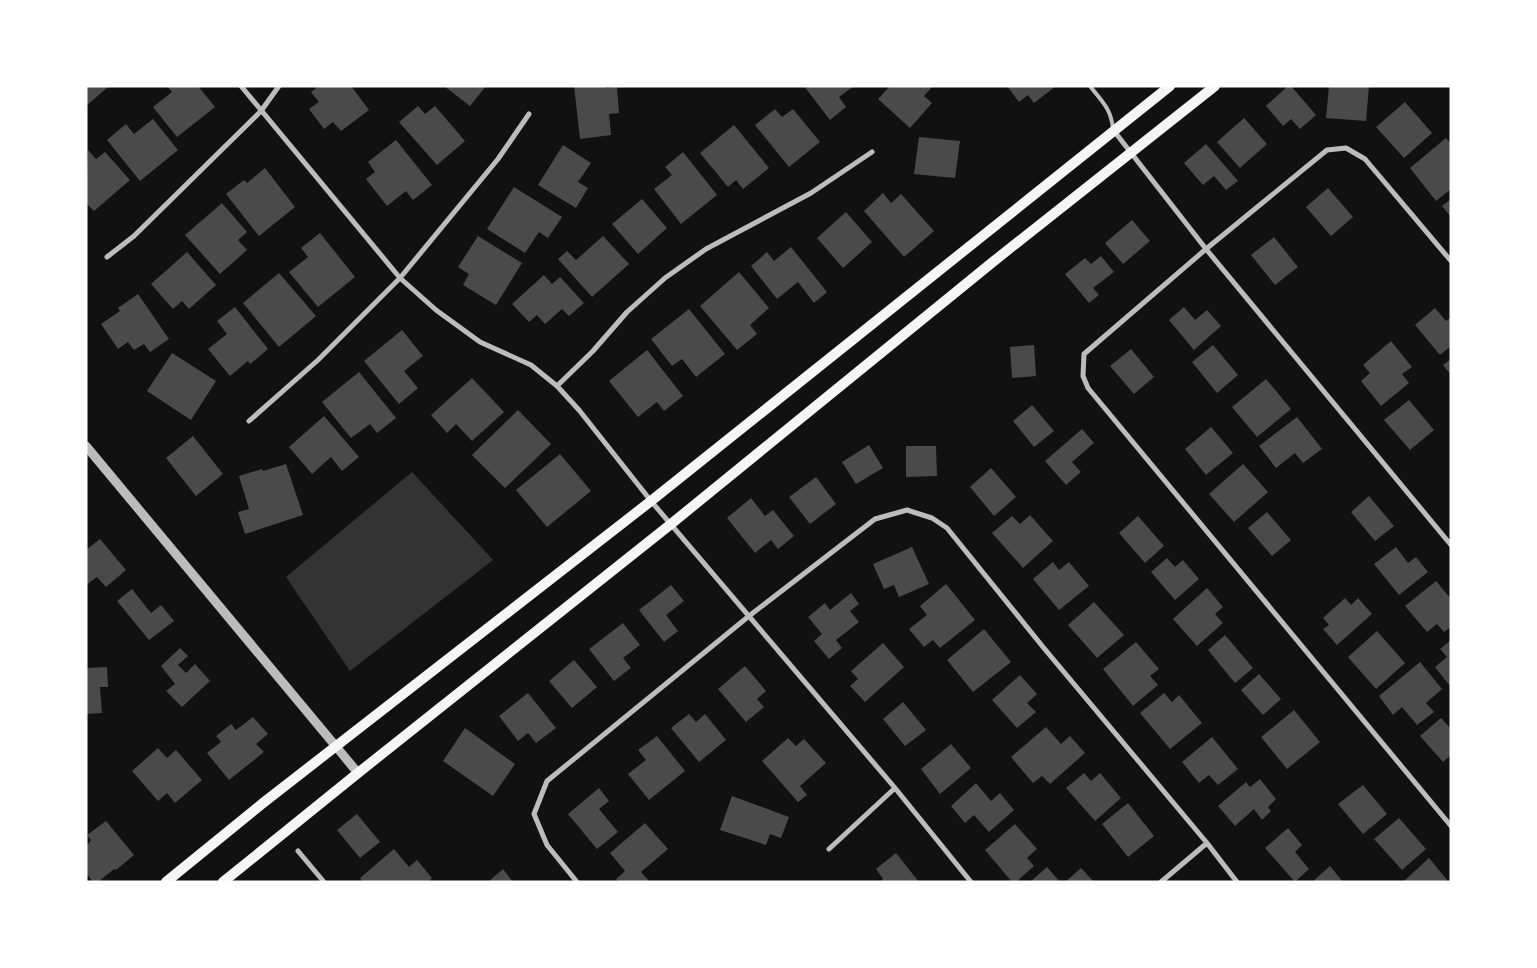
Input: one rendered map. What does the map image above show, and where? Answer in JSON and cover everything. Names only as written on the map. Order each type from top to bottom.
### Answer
[{"type":"main road","points":[[166,882],[336,746],[651,501],[1170,86]]},
{"type":"main road","points":[[223,882],[671,524],[994,261],[1215,86]]},
{"type":"street","points":[[241,86],[400,278],[436,310],[480,342],[531,365],[557,386],[579,410],[651,501],[895,788],[972,882]]},
{"type":"street","points":[[107,257],[134,236],[261,111],[279,86]]},
{"type":"street","points":[[248,421],[318,360],[400,278],[498,159],[529,114]]},
{"type":"street","points":[[1114,131],[1206,249],[1451,545]]},
{"type":"street","points":[[1451,261],[1365,159],[1346,148],[1327,150],[1206,249],[1084,354],[1083,376],[1088,388],[1451,826]]},
{"type":"street","points":[[557,386],[627,312],[665,278],[706,249],[811,194],[872,152]]},
{"type":"street","points":[[86,446],[358,773]]},
{"type":"street","points":[[577,882],[547,846],[534,814],[547,781],[750,616],[875,519],[907,510],[932,518],[947,528],[1207,843],[1237,882]]},
{"type":"street","points":[[829,849],[895,788]]},
{"type":"street","points":[[1161,882],[1207,843]]},
{"type":"street","points":[[298,851],[324,882]]},
{"type":"lane","points":[[1090,86],[1109,110],[1114,131]]},
{"type":"shaded area","points":[[412,472],[493,560],[350,671],[286,577]]},
{"type":"building","points":[[86,86],[109,86],[86,106]]},
{"type":"building","points":[[167,86],[198,86],[215,107],[177,137],[153,107],[172,92]]},
{"type":"building","points":[[319,86],[351,86],[369,110],[341,131],[333,122],[324,129],[309,109],[319,102],[311,92]]},
{"type":"building","points":[[444,86],[486,86],[470,106]]},
{"type":"building","points":[[574,86],[617,87],[619,113],[609,114],[611,135],[580,139]]},
{"type":"building","points":[[804,86],[854,86],[839,97],[846,107],[830,120]]},
{"type":"building","points":[[890,86],[932,87],[924,96],[932,103],[910,128],[878,99]]},
{"type":"building","points":[[1007,86],[1056,86],[1034,103],[1028,95],[1019,102]]},
{"type":"building","points":[[1288,86],[1291,86],[1316,115],[1300,129],[1291,119],[1283,126],[1266,106]]},
{"type":"building","points":[[1329,86],[1369,86],[1366,121],[1326,118]]},
{"type":"building","points":[[1405,102],[1432,133],[1404,158],[1376,127]]},
{"type":"building","points":[[418,106],[425,114],[435,106],[465,141],[437,165],[399,122]]},
{"type":"building","points":[[775,109],[782,117],[793,109],[820,142],[789,167],[755,125]]},
{"type":"building","points":[[1244,118],[1267,144],[1240,168],[1217,142]]},
{"type":"building","points":[[153,119],[178,150],[140,181],[107,140],[126,124],[134,134]]},
{"type":"building","points":[[734,125],[769,168],[743,189],[736,180],[728,187],[700,153]]},
{"type":"building","points":[[919,137],[960,141],[955,178],[914,174]]},
{"type":"building","points":[[1446,138],[1451,144],[1451,189],[1436,201],[1410,168]]},
{"type":"building","points":[[396,140],[432,185],[413,200],[406,191],[387,206],[366,179],[375,172],[368,162]]},
{"type":"building","points":[[1206,144],[1238,181],[1226,190],[1214,176],[1203,185],[1184,163]]},
{"type":"building","points":[[563,145],[591,163],[578,182],[588,188],[576,208],[538,185]]},
{"type":"building","points":[[88,150],[96,159],[105,152],[130,180],[94,211],[86,203]]},
{"type":"building","points":[[683,152],[717,195],[681,224],[654,189],[672,175],[665,167]]},
{"type":"building","points":[[265,168],[295,207],[259,236],[226,194],[244,180],[247,183]]},
{"type":"building","points":[[514,187],[562,217],[548,238],[539,232],[525,253],[487,229]]},
{"type":"building","points":[[1328,188],[1353,217],[1331,236],[1306,207]]},
{"type":"building","points":[[883,193],[891,203],[901,194],[934,231],[904,257],[864,211]]},
{"type":"building","points":[[642,199],[667,228],[638,254],[612,224]]},
{"type":"building","points":[[1451,199],[1451,217],[1442,206]]},
{"type":"building","points":[[222,203],[247,232],[238,240],[247,250],[220,274],[185,235]]},
{"type":"building","points":[[846,212],[872,242],[843,268],[817,238]]},
{"type":"building","points":[[1132,220],[1150,241],[1123,264],[1105,243]]},
{"type":"building","points":[[320,233],[355,277],[318,307],[289,272],[308,257],[301,248]]},
{"type":"building","points":[[478,236],[522,263],[496,305],[463,285],[469,274],[458,267]]},
{"type":"building","points":[[603,236],[629,264],[592,297],[558,259],[567,251],[576,260]]},
{"type":"building","points":[[1274,237],[1298,267],[1275,285],[1251,255]]},
{"type":"building","points":[[791,247],[827,292],[814,303],[798,282],[777,299],[751,266],[767,252],[774,261]]},
{"type":"building","points":[[187,252],[216,285],[189,309],[182,301],[173,309],[151,284]]},
{"type":"building","points":[[1101,256],[1114,272],[1093,288],[1099,295],[1089,303],[1065,274],[1085,258],[1091,264]]},
{"type":"building","points":[[739,272],[769,308],[750,325],[757,334],[737,350],[700,306]]},
{"type":"building","points":[[279,273],[316,316],[279,347],[243,303]]},
{"type":"building","points":[[544,275],[552,284],[560,277],[584,303],[569,316],[562,309],[545,324],[537,315],[529,322],[512,304]]},
{"type":"building","points":[[138,294],[169,339],[150,352],[144,344],[134,350],[128,342],[118,349],[101,324],[120,311],[118,308]]},
{"type":"building","points":[[235,307],[268,349],[250,364],[248,361],[230,376],[208,349],[227,334],[217,321]]},
{"type":"building","points":[[1184,307],[1195,320],[1207,310],[1221,326],[1194,350],[1169,320]]},
{"type":"building","points":[[1435,308],[1446,321],[1451,317],[1451,346],[1440,355],[1415,325]]},
{"type":"building","points":[[689,309],[725,354],[696,377],[682,359],[672,366],[651,339]]},
{"type":"building","points":[[402,330],[423,356],[404,371],[418,388],[399,404],[364,361]]},
{"type":"building","points":[[1391,341],[1412,367],[1402,374],[1409,383],[1381,406],[1361,381],[1370,373],[1363,365]]},
{"type":"building","points":[[1034,345],[1036,376],[1012,378],[1010,347]]},
{"type":"building","points":[[1213,345],[1238,375],[1217,393],[1192,362]]},
{"type":"building","points":[[1131,349],[1154,377],[1134,394],[1110,366]]},
{"type":"building","points":[[647,350],[683,396],[664,411],[657,402],[638,417],[609,381]]},
{"type":"building","points":[[172,353],[216,381],[191,420],[147,391]]},
{"type":"building","points":[[1451,359],[1451,375],[1443,365]]},
{"type":"building","points":[[359,372],[396,418],[377,433],[370,424],[351,438],[322,402]]},
{"type":"building","points":[[472,378],[504,412],[472,441],[456,424],[447,433],[431,415]]},
{"type":"building","points":[[1266,379],[1291,409],[1257,437],[1232,407]]},
{"type":"building","points":[[1409,400],[1434,430],[1410,450],[1384,420]]},
{"type":"building","points":[[1032,405],[1054,431],[1034,447],[1013,421]]},
{"type":"building","points":[[518,410],[551,444],[505,488],[472,455]]},
{"type":"building","points":[[324,416],[359,457],[342,471],[331,457],[312,474],[289,447]]},
{"type":"building","points":[[1297,417],[1322,449],[1303,463],[1295,453],[1276,468],[1259,446]]},
{"type":"building","points":[[1211,427],[1233,453],[1206,475],[1185,449]]},
{"type":"building","points":[[1082,429],[1094,443],[1072,462],[1081,472],[1066,485],[1045,461]]},
{"type":"building","points":[[193,436],[223,474],[196,496],[166,458]]},
{"type":"building","points":[[869,445],[883,468],[856,484],[842,462]]},
{"type":"building","points":[[906,446],[936,446],[937,476],[906,477]]},
{"type":"building","points":[[560,454],[591,491],[547,527],[516,490]]},
{"type":"building","points":[[286,464],[303,515],[245,534],[238,512],[249,509],[239,476]]},
{"type":"building","points":[[1243,464],[1268,492],[1234,522],[1209,494]]},
{"type":"building","points":[[991,468],[1016,497],[994,516],[970,487]]},
{"type":"building","points":[[816,477],[836,504],[810,524],[789,497]]},
{"type":"building","points":[[1369,496],[1394,526],[1375,541],[1351,512]]},
{"type":"building","points":[[751,498],[765,516],[773,510],[794,536],[778,549],[771,540],[755,553],[727,518]]},
{"type":"building","points":[[1267,512],[1291,540],[1272,556],[1248,528]]},
{"type":"building","points":[[1030,515],[1053,541],[1023,568],[992,533],[1012,516],[1020,524]]},
{"type":"building","points":[[1138,516],[1164,546],[1145,563],[1119,533]]},
{"type":"building","points":[[100,539],[126,570],[106,587],[97,577],[86,585],[86,550]]},
{"type":"building","points":[[912,547],[929,584],[899,597],[894,585],[884,589],[873,564]]},
{"type":"building","points":[[1396,547],[1408,563],[1416,557],[1428,572],[1399,595],[1374,564]]},
{"type":"building","points":[[1167,558],[1175,567],[1183,560],[1199,579],[1175,600],[1151,572]]},
{"type":"building","points":[[1053,562],[1059,570],[1069,562],[1089,586],[1059,610],[1033,579]]},
{"type":"building","points":[[1436,581],[1451,599],[1451,627],[1444,632],[1437,624],[1427,632],[1405,606]]},
{"type":"building","points":[[946,584],[975,620],[940,648],[933,640],[924,647],[909,629],[927,615],[920,606]]},
{"type":"building","points":[[671,585],[684,601],[666,615],[678,631],[664,642],[639,610]]},
{"type":"building","points":[[1207,588],[1223,607],[1215,614],[1223,623],[1197,646],[1173,619]]},
{"type":"building","points":[[132,589],[151,613],[161,605],[174,621],[149,640],[117,601]]},
{"type":"building","points":[[851,593],[859,604],[850,611],[859,622],[836,640],[842,648],[829,659],[814,641],[822,634],[808,617],[825,603],[830,610]]},
{"type":"building","points":[[1345,598],[1351,605],[1358,598],[1372,614],[1337,645],[1323,629],[1329,625],[1323,618]]},
{"type":"building","points":[[1094,602],[1124,635],[1097,658],[1068,625]]},
{"type":"building","points":[[623,623],[640,645],[623,658],[631,668],[614,681],[589,649]]},
{"type":"building","points":[[984,629],[1011,662],[973,692],[947,660]]},
{"type":"building","points":[[1377,631],[1405,663],[1376,689],[1348,657]]},
{"type":"building","points":[[1225,635],[1253,668],[1235,683],[1208,650]]},
{"type":"building","points":[[1451,640],[1451,683],[1449,685],[1435,667],[1447,657],[1440,649]]},
{"type":"building","points":[[1136,642],[1159,669],[1150,676],[1158,685],[1133,706],[1103,669]]},
{"type":"building","points":[[883,643],[904,667],[865,702],[850,686],[858,679],[851,671]]},
{"type":"building","points":[[180,648],[188,656],[178,665],[186,673],[195,664],[210,681],[182,707],[166,691],[175,684],[161,666]]},
{"type":"building","points":[[574,660],[597,687],[572,708],[549,681]]},
{"type":"building","points":[[1420,662],[1442,689],[1426,703],[1434,712],[1417,725],[1402,707],[1393,715],[1379,696]]},
{"type":"building","points":[[745,666],[766,691],[757,699],[764,707],[746,722],[718,689]]},
{"type":"building","points":[[107,667],[108,687],[100,687],[102,713],[86,714],[86,668]]},
{"type":"building","points":[[1259,674],[1281,699],[1263,715],[1241,690]]},
{"type":"building","points":[[1020,675],[1037,694],[1027,703],[1036,712],[1017,728],[992,700]]},
{"type":"building","points":[[528,693],[556,728],[536,743],[528,733],[518,741],[499,716]]},
{"type":"building","points":[[1164,693],[1172,702],[1179,695],[1202,723],[1170,749],[1140,713]]},
{"type":"building","points":[[903,702],[926,730],[905,746],[883,719]]},
{"type":"building","points":[[1294,710],[1320,742],[1287,769],[1261,737]]},
{"type":"building","points":[[689,714],[696,722],[705,714],[726,740],[699,762],[671,728]]},
{"type":"building","points":[[253,717],[268,734],[256,744],[264,752],[229,780],[207,753],[221,742],[216,736],[231,724],[236,730]]},
{"type":"building","points":[[1441,718],[1451,729],[1451,755],[1443,762],[1420,736]]},
{"type":"building","points":[[1046,727],[1061,744],[1070,736],[1085,753],[1050,784],[1042,776],[1033,783],[1011,757]]},
{"type":"building","points":[[465,728],[515,764],[493,796],[443,761]]},
{"type":"building","points":[[657,736],[685,771],[649,800],[628,774],[646,760],[638,750]]},
{"type":"building","points":[[1212,737],[1238,769],[1218,785],[1209,775],[1199,783],[1182,762]]},
{"type":"building","points":[[788,738],[796,746],[804,739],[826,763],[800,786],[807,795],[798,802],[762,761]]},
{"type":"building","points":[[951,744],[971,768],[940,794],[921,769]]},
{"type":"building","points":[[158,748],[167,758],[176,750],[202,780],[175,803],[167,793],[158,801],[132,771]]},
{"type":"building","points":[[1084,773],[1091,781],[1100,773],[1121,798],[1095,821],[1066,788]]},
{"type":"building","points":[[1260,779],[1276,799],[1268,807],[1271,811],[1262,820],[1254,809],[1235,826],[1218,806],[1246,782],[1250,787]]},
{"type":"building","points":[[976,783],[991,801],[1000,793],[1014,810],[989,832],[974,815],[965,823],[951,806]]},
{"type":"building","points":[[1363,785],[1387,814],[1363,834],[1338,804]]},
{"type":"building","points":[[599,788],[609,801],[599,809],[618,832],[597,849],[568,814]]},
{"type":"building","points":[[732,796],[789,817],[781,838],[770,834],[766,845],[720,830]]},
{"type":"building","points":[[1128,803],[1154,836],[1128,857],[1102,824]]},
{"type":"building","points":[[357,814],[380,842],[360,858],[337,830]]},
{"type":"building","points":[[1399,818],[1426,849],[1402,870],[1374,839]]},
{"type":"building","points":[[106,821],[134,855],[98,882],[93,882],[86,873],[86,847],[91,840],[87,835]]},
{"type":"building","points":[[645,823],[668,849],[641,872],[648,882],[619,882],[616,879],[625,871],[610,853]]},
{"type":"building","points":[[1015,824],[1037,849],[1027,858],[1034,866],[1016,882],[1012,882],[985,850]]},
{"type":"building","points":[[1288,828],[1302,845],[1295,852],[1309,869],[1295,882],[1265,848]]},
{"type":"building","points":[[394,849],[409,867],[417,860],[432,878],[428,882],[363,882],[360,878]]},
{"type":"building","points":[[896,853],[919,882],[880,882],[883,879],[876,869]]},
{"type":"building","points":[[1429,858],[1447,880],[1445,882],[1403,882]]},
{"type":"building","points":[[1330,866],[1343,882],[1312,882]]},
{"type":"building","points":[[1047,867],[1060,882],[1030,882]]},
{"type":"building","points":[[1081,868],[1094,882],[1065,882]]},
{"type":"building","points":[[503,869],[513,882],[488,882]]}]
